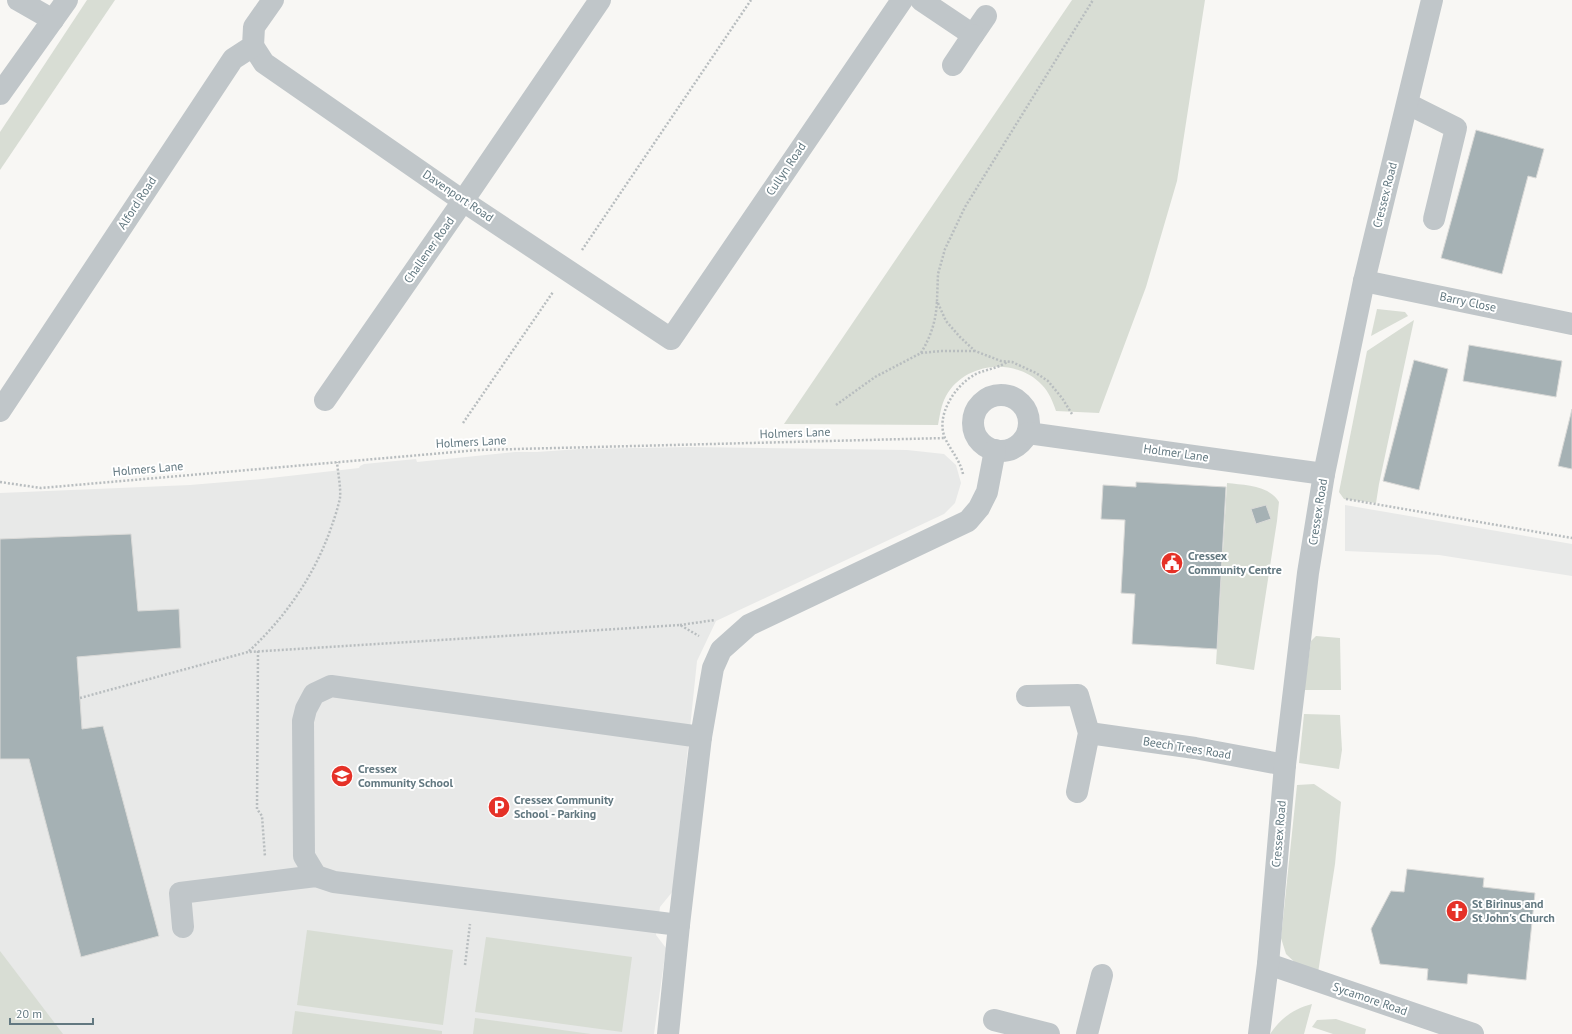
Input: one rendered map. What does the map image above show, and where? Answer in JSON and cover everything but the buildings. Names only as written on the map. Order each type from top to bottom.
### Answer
[{"type":"street","points":[[18,0],[53,20]]},
{"type":"street","points":[[0,94],[67,0]]},
{"type":"street","points":[[253,46],[254,27],[273,0]]},
{"type":"street","name":"Challener Road","points":[[326,400],[600,0]]},
{"type":"street","name":"Cullyn Road","points":[[671,339],[902,0]]},
{"type":"street","points":[[921,0],[973,35]]},
{"type":"street","name":"Cressex Road","points":[[1259,1034],[1268,964],[1285,765],[1308,573],[1322,485],[1364,281],[1432,0]]},
{"type":"street","points":[[953,65],[986,16]]},
{"type":"street","name":"Davenport Road","points":[[253,46],[264,63],[463,201],[671,339]]},
{"type":"street","name":"Alford Road","points":[[0,411],[233,59],[253,46]]},
{"type":"street","points":[[1408,104],[1456,128],[1434,219]]},
{"type":"street","name":"Barry Close","points":[[1364,281],[1572,324]]},
{"type":"street","points":[[1000,395],[1010,396],[1024,407],[1028,415],[1028,433],[1017,447],[1009,450],[995,450],[983,444],[977,437],[974,428],[974,419],[977,410],[983,402],[991,397],[1000,395]]},
{"type":"street","name":"Holmer Lane","points":[[1028,433],[1071,438],[1322,485]]},
{"type":"street","points":[[668,1034],[701,736],[712,668],[721,650],[749,625],[968,521],[979,508],[987,492],[995,450]]},
{"type":"street","points":[[316,876],[304,856],[303,720],[306,709],[314,694],[331,686],[701,736]]},
{"type":"street","points":[[1027,696],[1078,695],[1089,733],[1077,792]]},
{"type":"street","name":"Beech Trees Road","points":[[1089,733],[1195,748],[1285,765]]},
{"type":"street","points":[[183,927],[180,893],[316,876],[334,882],[679,925]]},
{"type":"street","name":"Sycamore Road","points":[[1268,964],[1472,1034]]},
{"type":"street","points":[[1087,1034],[1102,975]]},
{"type":"street","points":[[994,1020],[1049,1034]]},
{"type":"path","points":[[463,423],[751,0]]},
{"type":"path","points":[[921,353],[933,329],[936,315],[938,274],[945,249],[965,207],[1094,0]]},
{"type":"path","points":[[937,301],[946,321],[975,351]]},
{"type":"path","points":[[836,405],[875,377],[921,353],[941,351],[975,351],[1001,361],[1024,367],[1036,373],[1048,382],[1062,398],[1073,415],[1071,438]]},
{"type":"path","points":[[964,479],[962,469],[945,438],[943,427],[947,406],[959,387],[976,374],[998,368],[1008,362]]},
{"type":"path","name":"Holmers Lane","points":[[0,482],[41,488],[478,450],[945,438]]},
{"type":"path","points":[[248,652],[274,625],[308,579],[320,558],[328,538],[340,498],[337,462]]},
{"type":"path","points":[[1322,485],[1572,538]]},
{"type":"path","points":[[80,698],[248,652],[680,625],[721,650]]},
{"type":"path","points":[[465,965],[471,918]]},
{"type":"shaded area","points":[[87,0],[115,0],[0,170],[0,132]]},
{"type":"shaded area","points":[[1072,0],[1205,0],[1177,181],[1146,287],[1099,413],[1056,411],[1047,391],[1031,376],[1019,370],[1005,367],[991,367],[978,370],[965,376],[955,385],[944,399],[938,425],[784,424]]},
{"type":"shaded area","points":[[1377,309],[1405,312],[1408,316],[1371,336]]},
{"type":"shaded area","points":[[1414,320],[1376,503],[1344,499],[1339,492],[1367,351]]},
{"type":"shaded area","name":"Cressex Community School","points":[[690,447],[907,450],[944,454],[956,465],[961,483],[955,503],[944,514],[716,621],[697,661],[673,891],[660,907],[656,935],[666,948],[654,1034],[0,1034],[0,493],[190,485],[262,479],[359,468],[364,464],[416,459],[417,462],[515,452]]},
{"type":"shaded area","points":[[1227,483],[1248,485],[1263,489],[1275,496],[1279,502],[1254,670],[1216,664]]},
{"type":"shaded area","points":[[1345,505],[1572,544],[1572,576],[1439,555],[1345,551]]},
{"type":"shaded area","points":[[1316,636],[1340,638],[1341,690],[1304,690],[1311,641]]},
{"type":"shaded area","points":[[1304,714],[1340,715],[1342,750],[1339,769],[1299,763]]},
{"type":"shaded area","points":[[1314,784],[1341,802],[1335,864],[1318,973],[1302,969],[1286,954],[1281,938],[1297,785]]},
{"type":"shaded area","points":[[307,930],[453,950],[443,1025],[297,1005]]},
{"type":"shaded area","points":[[486,937],[632,957],[622,1032],[475,1012]]},
{"type":"shaded area","points":[[0,951],[63,1034],[0,1034]]},
{"type":"shaded area","points":[[1312,1004],[1304,1034],[1270,1034],[1283,1019],[1293,1011]]},
{"type":"shaded area","points":[[295,1011],[442,1031],[442,1034],[292,1034]]},
{"type":"shaded area","points":[[475,1018],[591,1034],[473,1034]]},
{"type":"shaded area","points":[[1336,1019],[1366,1029],[1365,1034],[1333,1034],[1312,1027],[1317,1020]]},
{"type":"place","name":"Cressex Community Centre","points":[[1172,563]]},
{"type":"place","name":"Cressex Community School","points":[[342,776]]},
{"type":"place","name":"Cressex Community School - Parking","points":[[499,807]]},
{"type":"place","name":"St Birinus and St John's Church","points":[[1457,911]]}]
